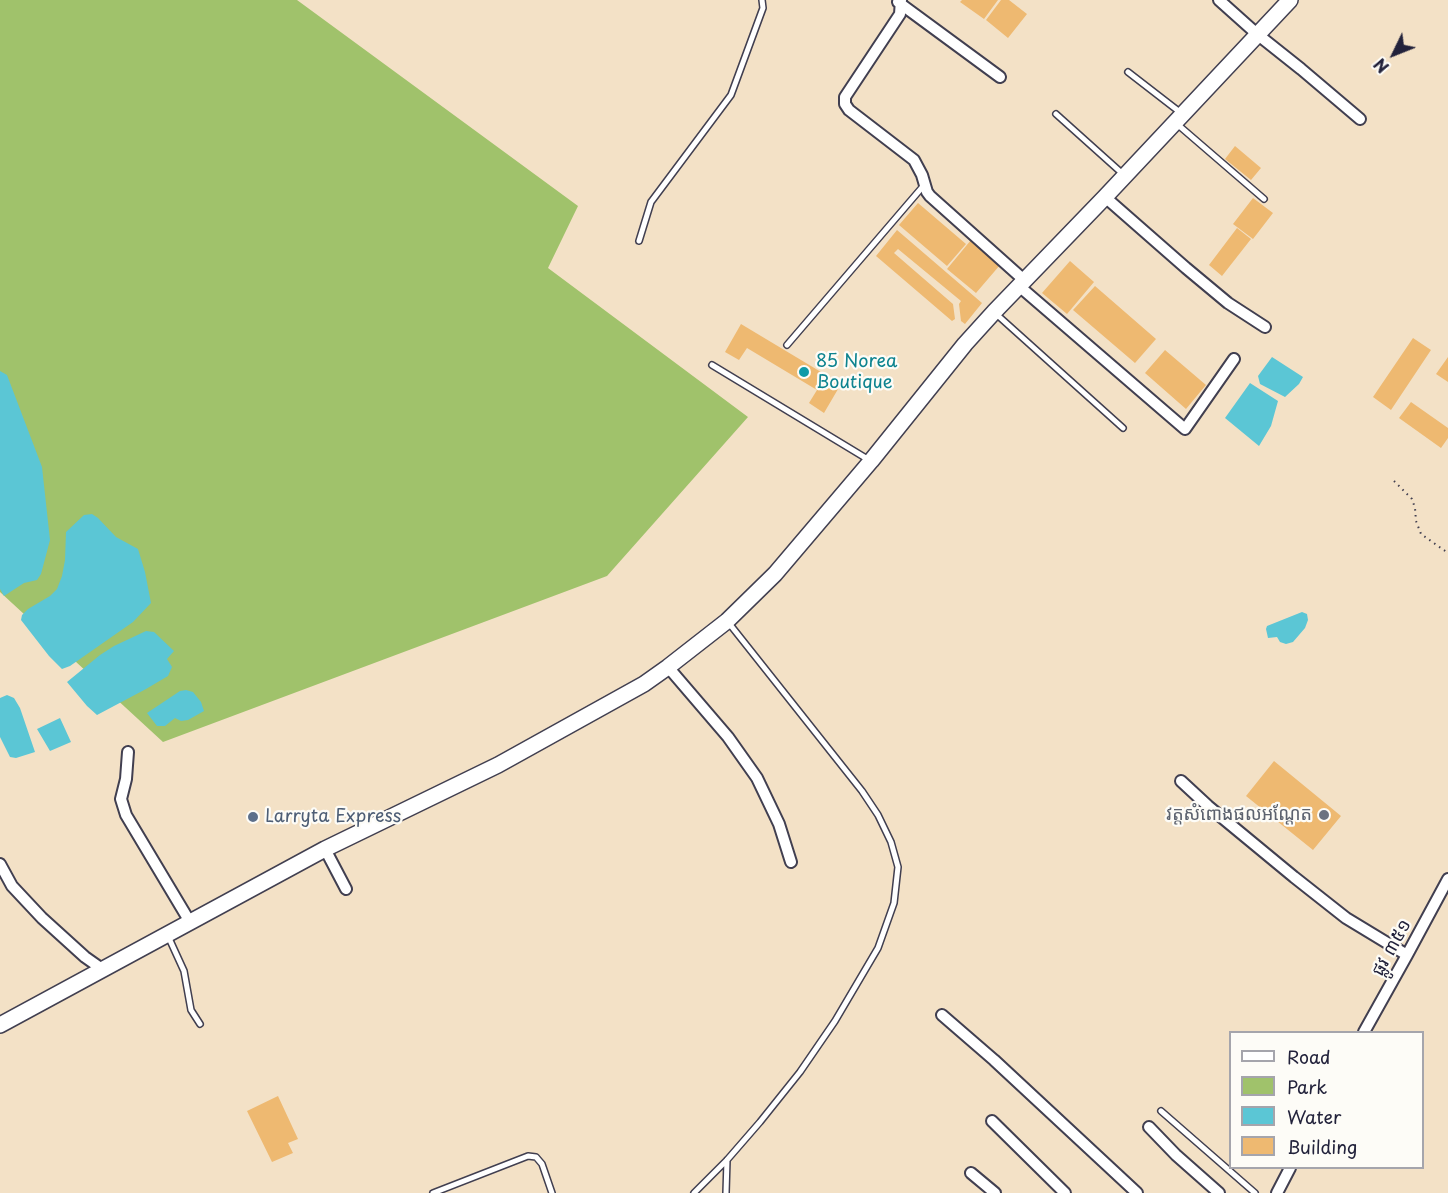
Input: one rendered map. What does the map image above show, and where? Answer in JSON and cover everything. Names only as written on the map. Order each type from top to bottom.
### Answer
[{"type":"street","points":[[1219,0],[1360,119]]},
{"type":"street","points":[[0,1025],[325,849],[498,765],[644,684],[727,621],[775,574],[994,312],[1290,0]]},
{"type":"street","points":[[899,1],[1000,77]]},
{"type":"street","points":[[899,1],[900,14],[845,97],[845,104],[849,110],[914,160],[930,196],[1022,283],[1185,429],[1234,359]]},
{"type":"street","points":[[1105,197],[1228,303],[1265,327]]},
{"type":"street","points":[[668,667],[728,736],[757,778],[779,824],[791,862]]},
{"type":"street","points":[[128,752],[126,779],[121,799],[126,815],[190,922]]},
{"type":"street","points":[[1181,781],[1208,806],[1346,918],[1407,955]]},
{"type":"street","points":[[325,849],[346,889]]},
{"type":"street","points":[[0,864],[12,886],[42,918],[102,969]]},
{"type":"street","name":"ផ្លូវ ៣៥១","points":[[1365,1031],[1448,879]]},
{"type":"street","points":[[1437,898],[1448,904]]},
{"type":"street","points":[[942,1015],[994,1060],[1137,1193]]},
{"type":"street","points":[[992,1121],[1065,1193]]},
{"type":"street","points":[[1149,1128],[1219,1193]]},
{"type":"street","points":[[1277,1193],[1289,1169]]},
{"type":"street","points":[[971,1173],[994,1193]]},
{"type":"lane","points":[[639,241],[651,202],[731,94],[763,8],[762,0]]},
{"type":"lane","points":[[1128,72],[1264,199]]},
{"type":"lane","points":[[1056,114],[1125,176]]},
{"type":"lane","points":[[787,345],[925,184]]},
{"type":"lane","points":[[994,312],[1123,428]]},
{"type":"lane","points":[[712,365],[871,460]]},
{"type":"lane","points":[[694,1193],[727,1160],[800,1072],[835,1021],[878,948],[894,903],[898,867],[891,842],[878,815],[862,791],[727,621]]},
{"type":"lane","points":[[167,934],[184,971],[191,1010],[200,1024]]},
{"type":"lane","points":[[1161,1111],[1255,1193]]},
{"type":"lane","points":[[433,1193],[528,1156],[536,1157],[542,1164],[552,1193]]},
{"type":"lane","points":[[726,1193],[727,1160]]},
{"type":"path","points":[[1394,481],[1412,498],[1421,534],[1448,553]]},
{"type":"green space","points":[[0,0],[297,0],[578,206],[548,268],[748,417],[607,576],[163,742],[0,592]]},
{"type":"water","points":[[1272,357],[1303,377],[1285,397],[1260,384],[1258,376]]},
{"type":"water","points":[[0,371],[7,375],[42,467],[50,540],[41,574],[37,580],[24,583],[4,596],[0,589]]},
{"type":"water","points":[[1250,383],[1278,401],[1271,426],[1259,446],[1225,418]]},
{"type":"water","points":[[92,514],[116,537],[138,549],[151,603],[133,622],[70,666],[62,669],[21,620],[22,615],[28,609],[57,589],[65,560],[66,532],[84,515]]},
{"type":"water","points":[[1302,612],[1307,614],[1308,620],[1305,628],[1293,642],[1286,644],[1280,642],[1277,637],[1268,638],[1267,626]]},
{"type":"water","points":[[146,631],[154,632],[174,651],[167,659],[172,667],[168,676],[97,715],[67,682],[100,655]]},
{"type":"water","points":[[180,691],[193,692],[201,702],[204,711],[188,720],[181,721],[175,718],[165,726],[157,726],[147,713]]},
{"type":"water","points":[[7,695],[14,698],[20,708],[35,752],[16,758],[10,757],[0,737],[0,698]]},
{"type":"water","points":[[60,718],[71,742],[50,751],[37,729]]},
{"type":"building","points":[[962,0],[998,0],[984,19],[960,2]]},
{"type":"building","points":[[1001,0],[1009,0],[1027,14],[1008,38],[986,20]]},
{"type":"building","points":[[1235,146],[1261,168],[1251,180],[1225,159]]},
{"type":"building","points":[[1253,198],[1273,213],[1253,239],[1233,224]]},
{"type":"building","points":[[918,203],[966,244],[947,266],[899,225]]},
{"type":"building","points":[[1237,228],[1251,239],[1222,276],[1209,265]]},
{"type":"building","points":[[897,230],[982,303],[965,324],[961,321],[959,304],[961,301],[898,249],[894,253],[953,304],[955,319],[952,321],[876,256]]},
{"type":"building","points":[[971,240],[1000,265],[976,293],[947,269]]},
{"type":"building","points":[[1070,261],[1094,282],[1067,314],[1042,293]]},
{"type":"building","points":[[1095,286],[1156,339],[1135,363],[1073,310]]},
{"type":"building","name":"85 Norea Boutique","points":[[741,324],[841,384],[824,413],[809,403],[817,390],[747,348],[739,360],[725,352]]},
{"type":"building","points":[[1413,338],[1431,350],[1391,410],[1373,397]]},
{"type":"building","points":[[1165,350],[1206,385],[1186,409],[1145,373]]},
{"type":"building","points":[[1448,357],[1448,382],[1436,374]]},
{"type":"building","points":[[1411,402],[1448,428],[1448,438],[1441,448],[1399,418]]},
{"type":"building","points":[[1274,761],[1341,816],[1313,850],[1246,796]]},
{"type":"building","points":[[278,1096],[298,1139],[288,1143],[293,1153],[272,1162],[247,1111]]},
{"type":"place","name":"85 Norea Boutique","points":[[804,372]]},
{"type":"place","name":"វត្តសំពោងផលអណ្តែត","points":[[1324,815]]},
{"type":"place","name":"Larryta Express","points":[[253,817]]}]
